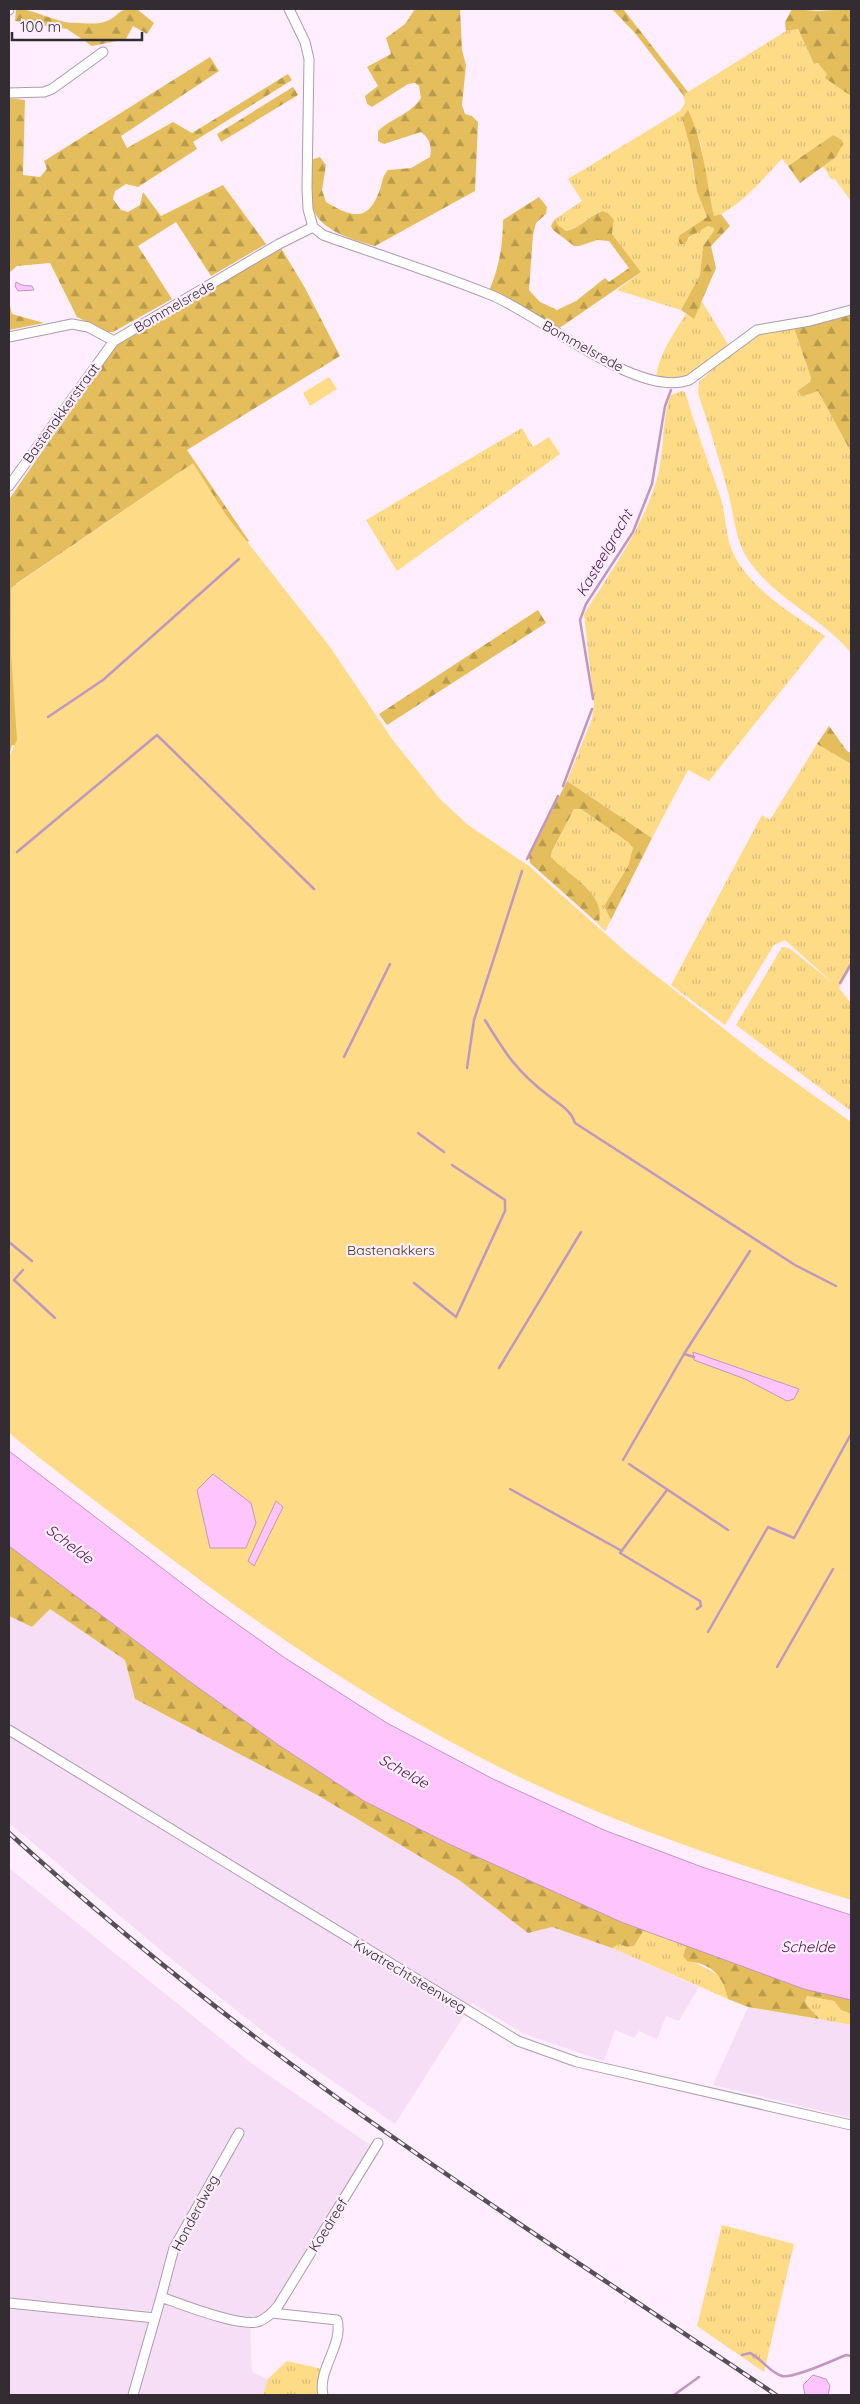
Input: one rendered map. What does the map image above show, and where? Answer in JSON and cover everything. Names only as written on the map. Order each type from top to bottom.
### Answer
[{"type":"street","points":[[289,9],[305,42],[309,59],[307,188],[308,209],[313,227]]},
{"type":"street","points":[[9,93],[44,92],[52,89],[103,52]]},
{"type":"street","name":"Bommelsrede","points":[[114,341],[279,244],[313,227],[323,235],[505,302],[607,361],[637,376],[664,384],[678,384],[689,380],[747,335],[758,330],[810,321],[851,310]]},
{"type":"street","points":[[9,337],[72,324],[88,328],[114,341]]},
{"type":"street","name":"Bastenakkerstraat","points":[[9,486],[114,341]]},
{"type":"street","name":"Kwatrechtsteenweg","points":[[9,1730],[518,2041],[577,2062],[851,2124]]},
{"type":"street","name":"Honderdweg","points":[[133,2395],[174,2248],[239,2133]]},
{"type":"street","name":"Koedreef","points":[[275,2310],[378,2143]]},
{"type":"street","points":[[161,2297],[240,2322],[260,2322],[275,2310],[337,2320],[338,2332],[328,2359],[321,2389],[323,2395]]},
{"type":"street","points":[[9,2303],[155,2318]]},
{"type":"shaded area","points":[[50,1608],[125,1660],[135,1699],[319,1796],[459,1880],[528,1933],[552,1927],[612,1948],[699,1987],[679,2021],[666,2016],[657,2039],[639,2031],[634,2038],[615,2030],[604,2061],[524,2034],[472,2003],[395,2124],[283,2047],[175,1962],[9,1823],[9,1616],[32,1627]]},
{"type":"shaded area","points":[[9,1868],[255,2066],[372,2146],[273,2304],[260,2317],[250,2319],[252,2372],[268,2379],[263,2395],[9,2395]]},
{"type":"shaded area","points":[[748,2007],[851,2025],[851,2118],[713,2085]]},
{"type":"green space","points":[[16,9],[31,11],[68,22],[92,24],[107,21],[125,10],[137,9],[154,23],[147,34],[133,26],[126,39],[92,46],[67,29],[15,21]]},
{"type":"green space","points":[[415,9],[460,9],[462,50],[466,65],[462,105],[465,114],[472,116],[478,122],[475,191],[375,246],[339,233],[322,223],[313,208],[310,184],[311,160],[320,157],[326,165],[322,190],[326,202],[343,211],[357,214],[369,209],[374,202],[384,175],[388,170],[411,168],[430,157],[430,143],[421,132],[384,144],[378,141],[378,131],[407,112],[421,98],[419,86],[415,83],[408,84],[372,107],[367,104],[365,96],[378,86],[367,67],[391,54],[386,38],[405,24]]},
{"type":"green space","points":[[612,9],[623,9],[688,92],[683,95],[635,33]]},
{"type":"green space","points":[[792,9],[817,11],[851,9],[851,96],[825,78],[827,74],[818,63],[814,64],[798,29],[786,31],[785,22]]},
{"type":"green space","points":[[798,29],[814,64],[818,63],[851,96],[851,201],[834,178],[832,180],[823,166],[836,157],[833,135],[788,166],[782,159],[742,200],[714,217],[705,178],[701,144],[688,111],[682,118],[690,147],[693,169],[707,217],[680,235],[685,244],[692,235],[701,229],[708,226],[714,228],[714,232],[703,246],[700,275],[681,310],[617,290],[641,272],[612,234],[614,220],[608,213],[601,211],[570,230],[565,231],[558,225],[555,219],[582,201],[568,179],[680,111],[685,103],[683,95],[786,31]]},
{"type":"green space","points":[[210,57],[219,71],[121,136],[127,148],[173,122],[192,133],[288,74],[292,80],[193,142],[197,149],[138,187],[126,184],[115,191],[113,199],[121,210],[128,212],[140,205],[143,192],[161,216],[223,185],[266,244],[211,276],[176,222],[138,246],[172,299],[113,332],[107,332],[77,317],[50,263],[17,266],[9,273],[9,98],[25,100],[23,175],[40,177],[47,169],[44,161]]},
{"type":"green space","points":[[293,87],[298,95],[221,142],[217,134]]},
{"type":"green space","points":[[688,110],[698,136],[714,216],[721,214],[730,226],[711,246],[716,268],[694,319],[681,310],[700,275],[703,246],[714,231],[714,228],[708,226],[689,237],[685,244],[680,244],[678,239],[680,235],[707,217],[697,191],[690,147],[682,118]]},
{"type":"green space","points":[[833,135],[842,140],[843,144],[836,157],[800,183],[788,166]]},
{"type":"green space","points":[[539,197],[547,207],[546,214],[536,223],[533,235],[529,290],[540,302],[557,310],[576,301],[605,278],[609,282],[629,268],[609,241],[597,240],[574,246],[553,230],[551,226],[555,219],[558,225],[566,231],[575,228],[602,211],[608,213],[614,220],[612,234],[641,272],[558,329],[489,291],[500,256],[503,220]]},
{"type":"green space","points":[[281,248],[305,288],[340,356],[187,450],[249,541],[243,544],[183,470],[16,584],[22,747],[12,745],[9,757],[10,498],[116,345]]},
{"type":"green space","points":[[701,300],[728,344],[689,378],[656,379],[663,353],[672,337],[686,314],[694,318]]},
{"type":"green space","points":[[9,302],[12,314],[44,323],[9,330]]},
{"type":"green space","points":[[851,313],[851,452],[818,391],[803,396],[797,391],[810,382],[811,378],[794,328]]},
{"type":"green space","points":[[794,328],[811,378],[810,382],[797,391],[803,395],[818,391],[851,452],[851,653],[829,631],[767,582],[743,551],[725,480],[698,393],[699,382],[743,342],[762,332]]},
{"type":"green space","points":[[329,377],[337,389],[310,406],[303,393]]},
{"type":"green space","points":[[682,391],[685,392],[721,499],[729,542],[735,557],[744,571],[769,596],[783,608],[825,636],[709,781],[688,770],[652,838],[567,781],[592,719],[594,704],[584,614],[625,550],[651,498],[659,469],[669,399],[671,395]]},
{"type":"green space","points":[[522,428],[533,447],[549,437],[560,454],[397,571],[366,520]]},
{"type":"green space","name":"Bastenakkers","points":[[193,463],[226,515],[330,647],[392,739],[440,799],[468,825],[529,866],[627,953],[760,1057],[851,1122],[851,1900],[686,1846],[589,1808],[528,1781],[410,1719],[298,1649],[243,1611],[136,1532],[9,1433],[9,757],[17,740],[11,654],[11,588]]},
{"type":"green space","points":[[538,610],[546,623],[387,725],[379,714]]},
{"type":"green space","points":[[829,726],[847,751],[851,753],[851,764],[817,744]]},
{"type":"green space","points":[[817,744],[851,764],[851,968],[839,988],[851,1003],[851,1111],[736,1025],[782,947],[789,948],[833,983],[785,940],[774,945],[725,1025],[671,985],[762,815],[770,820]]},
{"type":"green space","points":[[567,781],[652,838],[611,920],[604,906],[628,866],[633,848],[628,842],[581,809],[574,809],[552,851],[551,857],[591,893],[600,911],[599,921],[594,920],[530,863],[529,857],[533,848]]},
{"type":"green space","points":[[574,809],[581,809],[628,842],[633,848],[628,866],[604,906],[611,920],[605,931],[594,920],[599,921],[551,857],[552,851]]},
{"type":"green space","points":[[9,1546],[189,1681],[280,1746],[364,1801],[451,1845],[644,1930],[634,1946],[627,1947],[619,1944],[612,1948],[552,1927],[528,1933],[459,1880],[319,1796],[135,1699],[125,1660],[50,1609],[32,1627],[9,1616]]},
{"type":"green space","points":[[644,1930],[687,1944],[683,1956],[720,1976],[724,1981],[728,1999],[612,1948],[619,1944],[627,1947],[634,1946]]},
{"type":"green space","points":[[687,1944],[804,1989],[851,2000],[851,2014],[841,2010],[834,2001],[807,1996],[806,2004],[819,2019],[748,2007],[728,1999],[723,1983],[715,1972],[703,1965],[687,1961],[683,1956]]},
{"type":"green space","points":[[807,1996],[834,2001],[841,2010],[851,2014],[851,2025],[819,2019],[806,2004]]},
{"type":"green space","points":[[722,2225],[794,2244],[764,2372],[697,2326]]},
{"type":"green space","points":[[287,2361],[322,2369],[320,2395],[263,2395],[268,2379]]},
{"type":"water","points":[[16,282],[32,286],[34,290],[18,291],[15,286]]},
{"type":"water","points":[[693,1352],[799,1389],[794,1399],[787,1401],[745,1379],[694,1360]]},
{"type":"water","name":"Schelde","points":[[9,1451],[209,1604],[285,1658],[387,1723],[493,1779],[604,1830],[702,1867],[851,1915],[851,2000],[804,1989],[621,1922],[451,1845],[364,1801],[280,1746],[189,1681],[9,1546]]},
{"type":"water","points":[[213,1474],[251,1503],[256,1523],[246,1548],[210,1548],[197,1490]]},
{"type":"water","points":[[276,1501],[283,1507],[254,1566],[248,1561]]},
{"type":"water","points":[[813,2375],[826,2379],[830,2386],[828,2395],[805,2395],[803,2385]]},
{"type":"waterway","name":"Kasteelgracht","points":[[593,699],[580,620],[586,604],[633,532],[652,484],[665,406],[671,390]]},
{"type":"waterway","points":[[48,717],[103,680],[239,559]]},
{"type":"waterway","points":[[563,786],[592,709]]},
{"type":"waterway","points":[[17,852],[157,735],[314,889]]},
{"type":"waterway","points":[[527,859],[558,796]]},
{"type":"waterway","points":[[467,1068],[474,1020],[522,871]]},
{"type":"waterway","points":[[344,1057],[390,964]]},
{"type":"waterway","points":[[840,983],[851,964]]},
{"type":"waterway","points":[[485,1020],[520,1070],[528,1079],[568,1111],[575,1123],[795,1265],[836,1286]]},
{"type":"waterway","points":[[418,1133],[444,1152]]},
{"type":"waterway","points":[[414,1283],[456,1317],[505,1211],[505,1200],[452,1165]]},
{"type":"waterway","points":[[499,1368],[581,1232]]},
{"type":"waterway","points":[[9,1242],[32,1261]]},
{"type":"waterway","points":[[623,1460],[684,1354],[750,1251]]},
{"type":"waterway","points":[[23,1270],[14,1280],[55,1318]]},
{"type":"waterway","points":[[684,1354],[694,1357]]},
{"type":"waterway","points":[[708,1632],[768,1527],[794,1538],[851,1434]]},
{"type":"waterway","points":[[629,1464],[728,1530]]},
{"type":"waterway","points":[[510,1489],[622,1551]]},
{"type":"waterway","points":[[667,1490],[620,1553],[700,1601],[701,1606],[697,1609]]},
{"type":"waterway","points":[[777,1667],[833,1569]]},
{"type":"waterway","points":[[742,2355],[750,2353],[773,2372],[782,2376],[795,2375],[846,2355],[851,2356]]},
{"type":"waterway","points":[[674,2395],[699,2377]]},
{"type":"railway","points":[[9,1833],[163,1965],[325,2089],[492,2206],[776,2395]]}]
